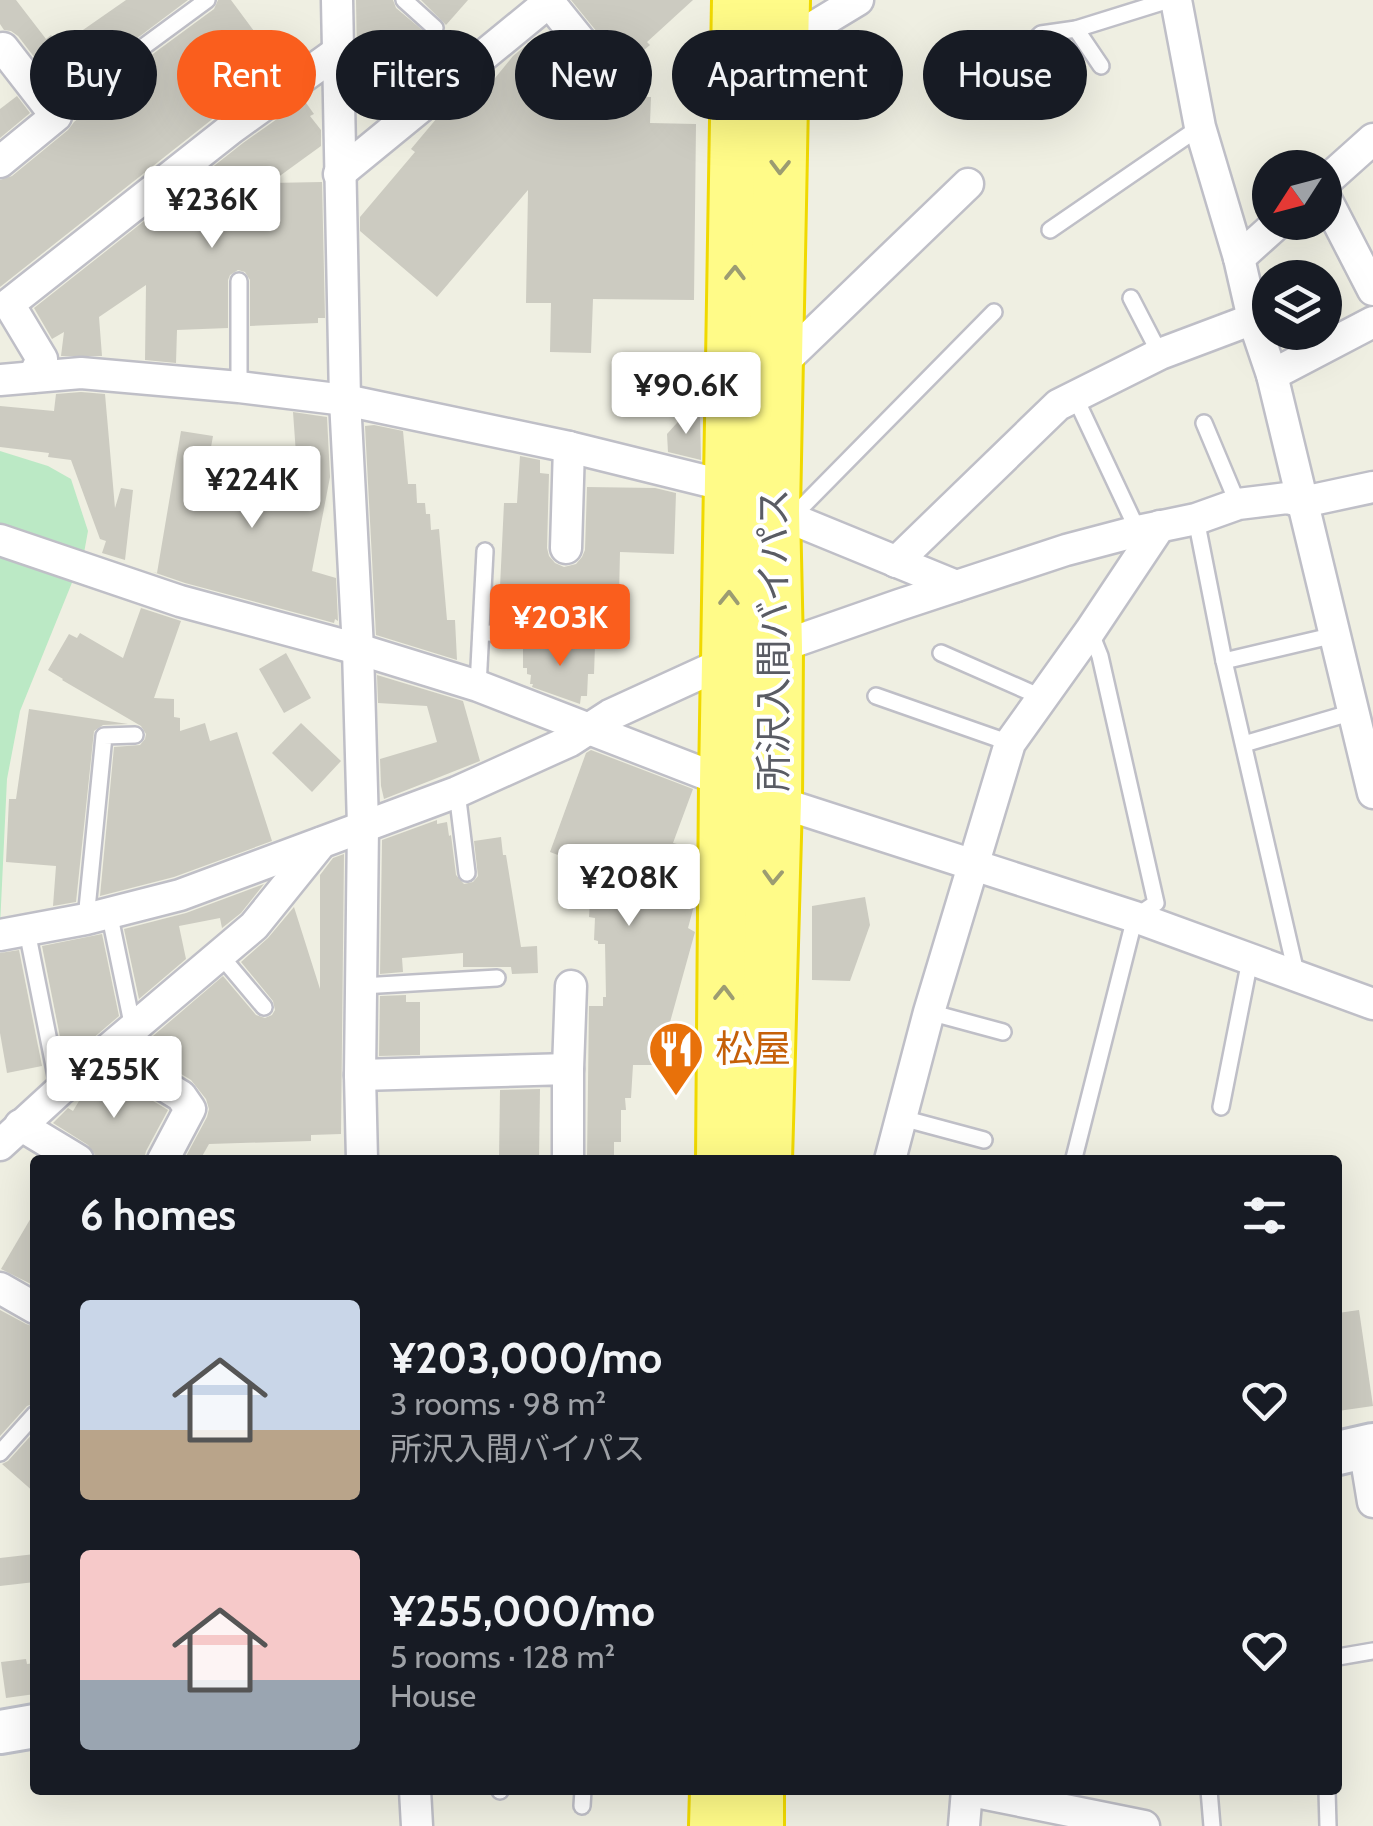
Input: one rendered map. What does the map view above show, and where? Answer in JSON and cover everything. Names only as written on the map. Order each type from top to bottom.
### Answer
[{"type":"highway","name":"所沢入間バイパス","points":[[740,0],[765,506]]},
{"type":"highway","name":"所沢入間バイパス","points":[[722,1155],[726,782],[752,655],[776,368],[783,23]]},
{"type":"highway","name":"所沢入間バイパス","points":[[752,655],[774,802],[765,1155]]},
{"type":"highway","points":[[716,1795],[716,1826]]},
{"type":"highway","points":[[757,1795],[757,1826]]},
{"type":"main road","points":[[0,1732],[30,1727]]},
{"type":"street","points":[[338,0],[339,30]]},
{"type":"street","points":[[783,23],[858,0]]},
{"type":"street","points":[[1173,0],[1200,127],[1252,315]]},
{"type":"street","points":[[339,174],[549,2],[572,30]]},
{"type":"street","points":[[0,50],[3,48],[56,116],[0,162]]},
{"type":"street","points":[[33,377],[42,359],[9,304],[232,128],[336,53]]},
{"type":"street","points":[[339,120],[345,400],[363,826],[362,1155]]},
{"type":"street","points":[[1342,167],[1373,139]]},
{"type":"street","points":[[776,368],[968,184]]},
{"type":"street","points":[[1342,230],[1373,290]]},
{"type":"street","points":[[1239,258],[1259,240]]},
{"type":"street","points":[[896,562],[1058,405],[1160,354],[1252,319]]},
{"type":"street","points":[[1272,375],[1369,332]]},
{"type":"street","points":[[1264,350],[1335,635],[1362,722],[1373,793]]},
{"type":"street","points":[[0,380],[81,373],[239,387],[345,400],[569,448],[765,506],[956,586]]},
{"type":"street","points":[[566,548],[569,448]]},
{"type":"street","points":[[13,933],[180,895],[457,792],[570,741],[610,715],[752,655],[956,586],[1066,550],[1196,519],[1238,504],[1287,498],[1303,502],[1373,487]]},
{"type":"street","points":[[891,1155],[929,1012],[1010,743],[1090,631],[1149,528]]},
{"type":"street","points":[[0,540],[180,601],[478,686],[726,782]]},
{"type":"street","points":[[774,802],[1135,917],[1373,1004]]},
{"type":"street","points":[[64,1155],[10,1135],[254,926],[322,842]]},
{"type":"street","points":[[568,1155],[571,986]]},
{"type":"street","points":[[107,1051],[181,1096],[190,1108],[165,1155]]},
{"type":"street","points":[[360,1075],[568,1069]]},
{"type":"street","points":[[0,1288],[30,1305]]},
{"type":"street","points":[[1358,1449],[1373,1502]]},
{"type":"street","points":[[416,1795],[418,1826]]},
{"type":"street","points":[[964,1826],[966,1795]]},
{"type":"street","points":[[987,1795],[1095,1821],[1144,1826]]},
{"type":"lane","points":[[157,37],[207,0]]},
{"type":"lane","points":[[404,0],[436,28]]},
{"type":"lane","points":[[1069,30],[1173,0]]},
{"type":"lane","points":[[1076,29],[1101,66]]},
{"type":"lane","points":[[1050,230],[1200,127]]},
{"type":"lane","points":[[239,281],[239,387]]},
{"type":"lane","points":[[1132,298],[1160,354]]},
{"type":"lane","points":[[765,506],[994,312]]},
{"type":"lane","points":[[1075,397],[1149,528]]},
{"type":"lane","points":[[1204,423],[1238,504]]},
{"type":"lane","points":[[1196,519],[1296,977]]},
{"type":"lane","points":[[478,686],[485,550]]},
{"type":"lane","points":[[1075,1155],[1135,917],[1156,903],[1100,656],[1090,631]]},
{"type":"lane","points":[[481,633],[593,634]]},
{"type":"lane","points":[[1224,661],[1335,635]]},
{"type":"lane","points":[[941,653],[1042,698]]},
{"type":"lane","points":[[876,696],[1010,743]]},
{"type":"lane","points":[[1244,744],[1362,722]]},
{"type":"lane","points":[[133,1028],[98,916],[104,736],[134,735]]},
{"type":"lane","points":[[457,792],[468,873]]},
{"type":"lane","points":[[13,933],[59,1091]]},
{"type":"lane","points":[[220,956],[264,1008]]},
{"type":"lane","points":[[1221,1107],[1250,960]]},
{"type":"lane","points":[[362,986],[497,978]]},
{"type":"lane","points":[[929,1012],[1003,1032]]},
{"type":"lane","points":[[902,1118],[984,1140]]},
{"type":"lane","points":[[0,1453],[30,1420]]},
{"type":"lane","points":[[1342,1656],[1373,1651]]},
{"type":"lane","points":[[1209,1795],[1212,1826]]},
{"type":"lane","points":[[1327,1795],[1328,1826]]},
{"type":"green space","points":[[0,451],[48,466],[71,479],[88,531],[84,553],[20,711],[7,779],[0,926]]},
{"type":"building","points":[[0,0],[16,0],[39,30],[30,30],[30,52],[18,36],[0,24]]},
{"type":"building","points":[[126,0],[188,0],[148,30],[83,30]]},
{"type":"building","points":[[218,0],[231,0],[253,30],[185,30],[214,9]]},
{"type":"building","points":[[356,0],[393,0],[396,8],[422,30],[357,30]]},
{"type":"building","points":[[421,0],[468,0],[446,25]]},
{"type":"building","points":[[571,0],[693,0],[652,37],[652,30],[595,30]]},
{"type":"building","points":[[177,36],[177,120],[211,120],[0,287],[0,180],[12,176],[74,122],[157,120],[157,51]]},
{"type":"building","points":[[513,56],[515,120],[696,124],[694,300],[593,299],[591,353],[550,352],[551,303],[526,303],[528,190],[437,297],[360,231],[360,217],[415,152],[411,149],[435,120],[495,120],[495,78]]},
{"type":"building","points":[[17,96],[30,113],[0,138],[0,109]]},
{"type":"building","points":[[276,120],[313,120],[321,130],[321,146],[270,183],[322,182],[325,318],[318,318],[318,323],[250,326],[250,280],[238,270],[228,280],[228,328],[177,330],[176,363],[145,360],[146,285],[99,317],[102,356],[61,356],[64,332],[52,339],[34,308]]},
{"type":"building","points":[[56,394],[105,394],[115,508],[121,488],[133,490],[125,560],[102,553],[106,541],[100,539],[71,460],[0,447],[0,406],[54,411]]},
{"type":"building","points":[[293,412],[327,417],[330,477],[312,571],[336,578],[338,621],[335,619],[334,623],[153,572],[157,573],[181,431],[213,436],[203,492],[300,510]]},
{"type":"building","points":[[700,413],[701,460],[668,452],[667,434],[685,414]]},
{"type":"building","points":[[365,426],[403,431],[408,484],[416,484],[417,503],[425,503],[431,530],[439,529],[447,620],[455,620],[457,660],[376,635]]},
{"type":"building","points":[[520,456],[540,460],[540,473],[549,474],[547,548],[555,563],[564,567],[576,564],[585,550],[587,487],[655,488],[676,493],[674,554],[620,552],[623,626],[510,621],[511,590],[500,587],[504,503],[517,503]]},
{"type":"building","points":[[141,608],[181,621],[154,698],[174,699],[174,717],[180,718],[180,731],[205,723],[210,741],[237,732],[272,841],[174,877],[100,896],[114,747],[140,745],[146,734],[141,726],[48,670],[69,634],[77,638],[80,633],[123,658]]},
{"type":"building","points":[[523,645],[595,645],[594,674],[588,674],[587,696],[581,696],[580,704],[532,687],[531,675],[523,668]]},
{"type":"building","points":[[286,653],[311,698],[284,713],[259,669]]},
{"type":"building","points":[[377,675],[463,701],[480,761],[384,799],[380,759],[437,742],[427,706],[378,703]]},
{"type":"building","points":[[29,709],[128,724],[103,725],[94,731],[76,902],[53,906],[56,866],[6,862],[9,799],[16,799]]},
{"type":"building","points":[[301,723],[341,761],[312,792],[272,753]]},
{"type":"building","points":[[591,750],[693,789],[660,892],[695,902],[688,928],[695,932],[667,1033],[694,1034],[694,1065],[633,1065],[631,1098],[625,1098],[626,1110],[621,1110],[621,1142],[614,1142],[614,1155],[587,1155],[589,1006],[603,1006],[606,997],[605,944],[594,940],[595,918],[589,917],[591,886],[634,884],[550,852],[586,753]]},
{"type":"building","points":[[437,820],[437,824],[447,822],[456,875],[464,884],[478,876],[474,841],[501,837],[521,947],[537,946],[538,973],[512,974],[511,967],[463,967],[463,953],[402,958],[403,972],[380,974],[382,840]]},
{"type":"building","points":[[344,854],[341,1134],[311,1135],[311,1141],[209,1144],[203,1155],[187,1155],[207,1117],[206,1099],[191,1080],[139,1048],[223,976],[256,1015],[272,1015],[273,1001],[241,962],[294,907],[320,989],[320,875],[333,858]]},
{"type":"building","points":[[264,884],[241,913],[222,928],[220,918],[179,926],[186,959],[139,999],[124,929],[186,913]]},
{"type":"building","points":[[865,897],[870,925],[850,981],[812,980],[812,906]]},
{"type":"building","points":[[102,934],[119,1016],[65,1062],[42,946]]},
{"type":"building","points":[[19,950],[42,1066],[7,1073],[0,1033],[0,953]]},
{"type":"building","points":[[406,995],[406,1002],[420,1002],[420,1055],[379,1056],[380,996]]},
{"type":"building","points":[[108,1074],[168,1110],[145,1155],[95,1155],[88,1145],[53,1123],[68,1108],[73,1111],[82,1096]]},
{"type":"building","points":[[540,1089],[539,1155],[499,1155],[500,1090]]},
{"type":"building","points":[[30,1220],[30,1284],[1,1269]]},
{"type":"building","points":[[0,1310],[30,1325],[30,1405],[0,1436]]},
{"type":"building","points":[[1359,1310],[1373,1406],[1342,1410],[1342,1312]]},
{"type":"building","points":[[30,1437],[30,1489],[2,1464]]},
{"type":"building","points":[[30,1555],[30,1583],[0,1586],[0,1558]]},
{"type":"building","points":[[26,1659],[30,1664],[30,1695],[6,1698],[1,1662]]},
{"type":"place","name":"松屋","points":[[676,1098]]}]
